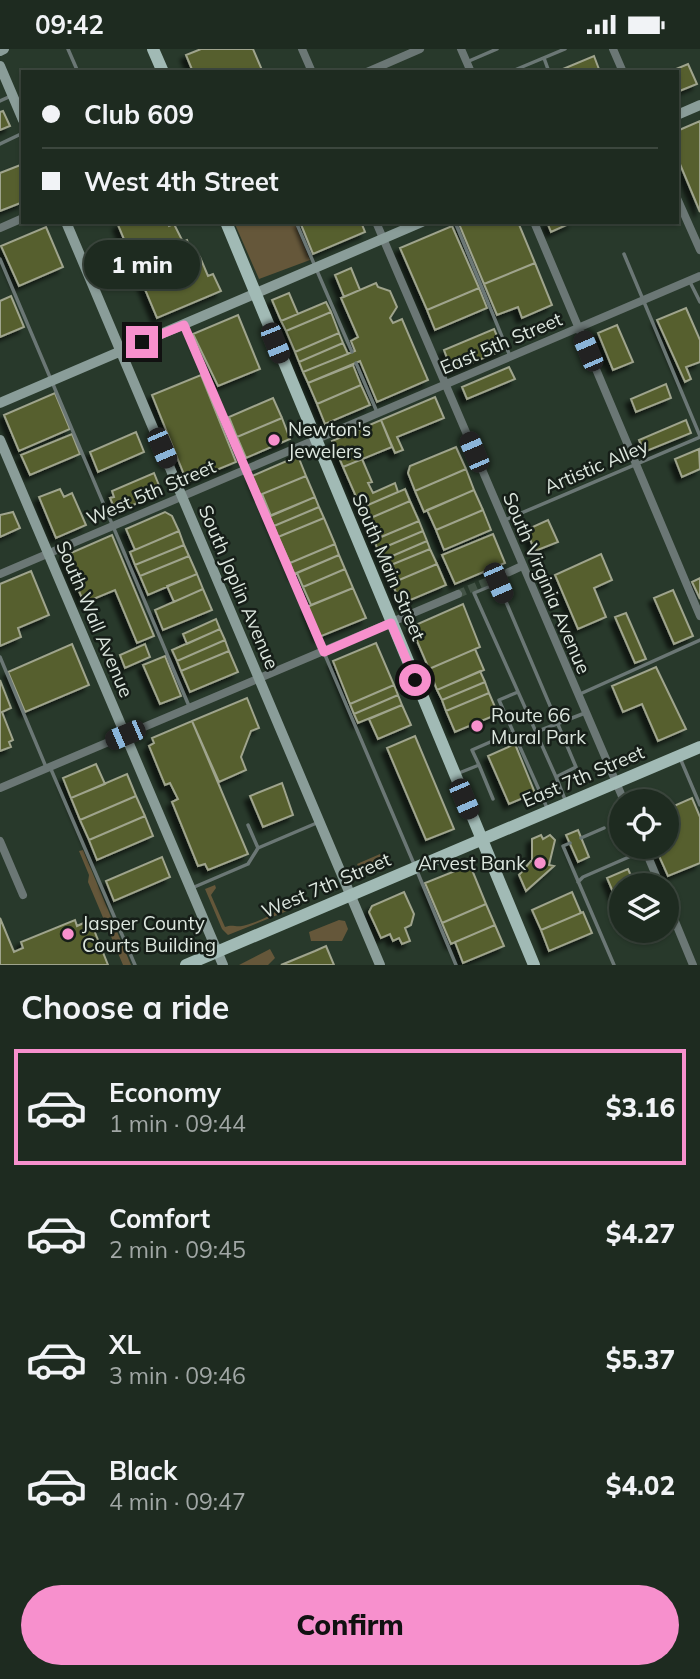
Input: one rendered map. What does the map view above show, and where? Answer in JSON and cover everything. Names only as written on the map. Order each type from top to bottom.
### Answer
[{"type":"main road","points":[[153,49],[162,70]]},
{"type":"main road","name":"South Main Street","points":[[227,224],[534,965]]},
{"type":"main road","name":"East 7th Street","points":[[481,840],[700,747]]},
{"type":"main road","name":"West 7th Street","points":[[186,965],[481,840]]},
{"type":"street","points":[[302,49],[311,70]]},
{"type":"street","points":[[370,70],[397,53],[420,49]]},
{"type":"street","points":[[461,49],[470,70]]},
{"type":"street","points":[[613,49],[622,70]]},
{"type":"street","points":[[0,66],[21,115]]},
{"type":"street","points":[[679,114],[700,105]]},
{"type":"street","points":[[679,203],[700,250]]},
{"type":"street","points":[[0,228],[21,219]]},
{"type":"street","name":"South Joplin Avenue","points":[[67,224],[380,965]]},
{"type":"street","name":"South Virginia Avenue","points":[[377,224],[619,789]]},
{"type":"street","points":[[0,403],[417,224]]},
{"type":"street","points":[[535,224],[700,616]]},
{"type":"street","name":"East 5th Street","points":[[315,439],[700,276]]},
{"type":"street","name":"West 5th Street","points":[[0,574],[315,439]]},
{"type":"street","name":"South Wall Avenue","points":[[0,440],[223,965]]},
{"type":"street","points":[[509,572],[522,566]]},
{"type":"street","points":[[0,788],[458,594]]},
{"type":"street","points":[[0,841],[23,895]]},
{"type":"street","points":[[679,931],[693,965]]},
{"type":"lane","points":[[68,49],[77,70]]},
{"type":"lane","points":[[467,62],[497,49]]},
{"type":"lane","points":[[515,70],[565,49]]},
{"type":"lane","points":[[544,58],[548,70]]},
{"type":"lane","points":[[0,101],[13,96]]},
{"type":"lane","points":[[0,144],[21,134]]},
{"type":"lane","points":[[297,224],[352,352]]},
{"type":"lane","points":[[456,224],[510,356]]},
{"type":"lane","points":[[624,254],[700,437]]},
{"type":"lane","points":[[0,259],[190,708]]},
{"type":"lane","points":[[689,281],[700,302]]},
{"type":"lane","points":[[184,325],[456,965]]},
{"type":"lane","points":[[356,363],[377,412]]},
{"type":"lane","name":"Artistic Alley","points":[[503,520],[700,437]]},
{"type":"lane","points":[[556,777],[576,767],[498,583],[474,593],[567,803]]},
{"type":"lane","points":[[578,695],[700,640]]},
{"type":"lane","points":[[0,657],[135,965]]},
{"type":"lane","points":[[518,691],[499,700],[548,811]]},
{"type":"lane","points":[[536,732],[585,713]]},
{"type":"lane","points":[[494,799],[472,750],[513,732]]},
{"type":"lane","points":[[679,756],[700,805]]},
{"type":"lane","points":[[454,775],[479,765]]},
{"type":"lane","points":[[190,889],[248,864],[258,848],[320,821]]},
{"type":"lane","points":[[248,825],[258,848]]},
{"type":"lane","points":[[581,838],[604,828]]},
{"type":"lane","points":[[570,843],[563,846],[614,965]]},
{"type":"lane","points":[[578,882],[583,877],[622,859]]},
{"type":"shaded area","points":[[235,224],[295,224],[310,260],[259,279]]},
{"type":"shaded area","points":[[83,850],[131,965],[123,965],[88,882],[89,875],[79,851]]},
{"type":"shaded area","points":[[380,854],[384,863],[354,877],[351,871],[359,868],[357,864]]},
{"type":"shaded area","points":[[215,885],[211,895],[225,927],[242,926],[261,920],[289,900],[292,909],[228,935],[222,929],[205,889]]},
{"type":"shaded area","points":[[339,920],[345,921],[348,929],[342,941],[311,941],[309,932]]},
{"type":"shaded area","points":[[270,949],[275,958],[268,965],[239,965]]},
{"type":"building","points":[[201,49],[253,49],[262,70],[192,70],[186,55]]},
{"type":"building","points":[[594,56],[599,70],[564,70]]},
{"type":"building","points":[[688,64],[697,84],[679,91],[679,70],[674,70]]},
{"type":"building","points":[[3,111],[10,126],[0,130],[0,112]]},
{"type":"building","points":[[700,121],[700,212],[679,162],[679,130]]},
{"type":"building","points":[[21,165],[21,203],[0,211],[0,173]]},
{"type":"building","points":[[174,224],[183,242],[187,240],[195,259],[200,257],[208,276],[213,274],[221,291],[157,318],[118,225]]},
{"type":"building","points":[[301,224],[362,224],[365,232],[313,254]]},
{"type":"building","points":[[459,224],[519,224],[535,263],[484,284]]},
{"type":"building","points":[[548,224],[569,224],[551,232]]},
{"type":"building","points":[[452,226],[479,288],[427,310],[400,248]]},
{"type":"building","points":[[46,227],[63,267],[19,286],[1,246]]},
{"type":"building","points":[[535,263],[552,305],[522,318],[518,307],[497,315],[484,284]]},
{"type":"building","points":[[351,268],[360,290],[344,297],[335,275]]},
{"type":"building","points":[[376,283],[378,287],[390,291],[397,307],[390,318],[393,323],[402,319],[428,380],[377,402],[360,361],[308,383],[303,372],[355,351],[351,341],[358,337],[341,298]]},
{"type":"building","points":[[479,288],[487,308],[435,330],[427,310]]},
{"type":"building","points":[[289,293],[298,314],[281,321],[272,300]]},
{"type":"building","points":[[11,296],[24,327],[0,337],[0,301]]},
{"type":"building","points":[[326,302],[331,312],[286,331],[281,321]]},
{"type":"building","points":[[686,308],[700,340],[700,362],[686,367],[691,379],[685,382],[657,320]]},
{"type":"building","points":[[331,312],[339,333],[295,352],[286,331]]},
{"type":"building","points":[[238,315],[260,369],[218,386],[193,334]]},
{"type":"building","points":[[617,325],[633,362],[613,370],[598,333]]},
{"type":"building","points":[[494,329],[503,350],[452,371],[444,350]]},
{"type":"building","points":[[339,333],[343,343],[299,362],[295,352]]},
{"type":"building","points":[[343,343],[348,354],[303,372],[299,362]]},
{"type":"building","points":[[353,365],[361,385],[317,404],[308,383]]},
{"type":"building","points":[[509,367],[515,379],[467,399],[462,387]]},
{"type":"building","points":[[201,375],[236,462],[187,482],[152,395]]},
{"type":"building","points":[[666,384],[671,398],[636,412],[631,399]]},
{"type":"building","points":[[361,385],[370,405],[325,424],[317,404]]},
{"type":"building","points":[[55,393],[70,429],[19,451],[4,415]]},
{"type":"building","points":[[435,397],[444,418],[397,437],[403,450],[395,453],[381,420]]},
{"type":"building","points":[[273,398],[282,418],[237,437],[229,417]]},
{"type":"building","points":[[282,418],[290,439],[246,458],[237,437]]},
{"type":"building","points":[[381,420],[392,447],[343,467],[332,441]]},
{"type":"building","points":[[686,420],[691,433],[644,452],[639,440]]},
{"type":"building","points":[[136,432],[144,452],[98,472],[90,452]]},
{"type":"building","points":[[72,434],[80,454],[30,475],[21,455]]},
{"type":"building","points":[[456,447],[466,469],[415,491],[408,473],[410,466]]},
{"type":"building","points":[[699,449],[700,469],[682,477],[675,459]]},
{"type":"building","points":[[298,456],[306,476],[260,495],[252,476]]},
{"type":"building","points":[[362,459],[372,482],[368,483],[373,493],[395,483],[398,492],[361,508],[343,467]]},
{"type":"building","points":[[466,469],[474,490],[424,512],[415,491]]},
{"type":"building","points":[[154,473],[162,493],[116,512],[110,498],[114,497],[112,491]]},
{"type":"building","points":[[306,476],[315,497],[271,516],[262,494]]},
{"type":"building","points":[[60,489],[64,497],[72,493],[86,525],[56,538],[39,497]]},
{"type":"building","points":[[405,489],[410,501],[366,520],[361,508]]},
{"type":"building","points":[[474,490],[483,510],[436,530],[427,510]]},
{"type":"building","points":[[315,497],[319,507],[274,526],[269,516]]},
{"type":"building","points":[[410,501],[419,521],[374,540],[366,520]]},
{"type":"building","points":[[319,507],[324,518],[278,537],[274,526]]},
{"type":"building","points":[[483,510],[491,530],[444,550],[436,530]]},
{"type":"building","points":[[13,512],[20,528],[0,537],[0,515]]},
{"type":"building","points":[[165,512],[172,516],[179,531],[135,550],[126,529]]},
{"type":"building","points":[[324,518],[335,544],[290,563],[278,537]]},
{"type":"building","points":[[548,520],[558,542],[535,551],[526,530]]},
{"type":"building","points":[[419,521],[423,531],[378,550],[374,540]]},
{"type":"building","points":[[179,531],[184,545],[135,565],[130,552]]},
{"type":"building","points":[[423,531],[427,541],[383,560],[378,550]]},
{"type":"building","points":[[493,534],[505,563],[455,584],[442,555]]},
{"type":"building","points":[[112,535],[154,636],[137,643],[115,590],[84,603],[64,556]]},
{"type":"building","points":[[427,541],[430,549],[386,567],[383,560]]},
{"type":"building","points":[[335,544],[339,555],[294,574],[290,563]]},
{"type":"building","points":[[184,545],[189,556],[140,576],[135,565]]},
{"type":"building","points":[[430,549],[437,564],[392,583],[386,567]]},
{"type":"building","points":[[601,554],[612,580],[594,588],[606,617],[578,629],[555,575]]},
{"type":"building","points":[[339,555],[345,569],[303,587],[297,573]]},
{"type":"building","points":[[189,556],[197,574],[148,595],[140,576]]},
{"type":"building","points":[[437,564],[446,585],[401,604],[392,583]]},
{"type":"building","points":[[345,569],[353,588],[311,605],[303,587]]},
{"type":"building","points":[[31,571],[49,615],[18,628],[21,637],[0,646],[0,584]]},
{"type":"building","points":[[197,574],[203,589],[174,602],[167,586]]},
{"type":"building","points":[[700,578],[700,599],[692,582]]},
{"type":"building","points":[[353,588],[366,618],[319,637],[307,607]]},
{"type":"building","points":[[203,589],[212,610],[163,630],[155,610]]},
{"type":"building","points":[[673,590],[693,636],[674,644],[654,598]]},
{"type":"building","points":[[463,604],[480,647],[429,669],[411,627]]},
{"type":"building","points":[[626,613],[646,659],[635,663],[615,617]]},
{"type":"building","points":[[216,619],[220,629],[187,644],[183,634]]},
{"type":"building","points":[[220,629],[225,640],[177,661],[172,650]]},
{"type":"building","points":[[225,640],[229,651],[181,671],[177,661]]},
{"type":"building","points":[[376,643],[394,685],[350,704],[333,661]]},
{"type":"building","points":[[72,644],[89,685],[25,712],[8,672]]},
{"type":"building","points":[[145,644],[150,657],[125,668],[120,655]]},
{"type":"building","points":[[475,649],[484,670],[437,690],[429,669]]},
{"type":"building","points":[[229,651],[238,672],[190,692],[181,671]]},
{"type":"building","points":[[165,656],[181,696],[160,704],[143,665]]},
{"type":"building","points":[[656,667],[686,729],[658,741],[642,704],[623,712],[612,686]]},
{"type":"building","points":[[480,671],[485,682],[442,700],[437,690]]},
{"type":"building","points":[[0,680],[11,708],[2,712],[13,740],[9,742],[11,747],[0,751]]},
{"type":"building","points":[[485,682],[489,693],[446,711],[442,700]]},
{"type":"building","points":[[394,685],[398,695],[354,714],[350,704]]},
{"type":"building","points":[[489,693],[498,714],[455,732],[446,711]]},
{"type":"building","points":[[398,695],[402,705],[358,723],[354,714]]},
{"type":"building","points":[[247,698],[259,728],[251,731],[241,757],[246,770],[219,782],[192,721]]},
{"type":"building","points":[[402,705],[411,725],[378,739],[369,719]]},
{"type":"building","points":[[192,721],[248,854],[208,870],[205,864],[198,866],[172,802],[178,799],[170,783],[165,785],[149,746],[154,743],[152,738]]},
{"type":"building","points":[[415,736],[454,829],[426,840],[387,748]]},
{"type":"building","points":[[515,744],[535,793],[509,804],[488,756]]},
{"type":"building","points":[[96,764],[105,784],[71,798],[63,778]]},
{"type":"building","points":[[127,774],[136,796],[80,820],[71,798]]},
{"type":"building","points":[[282,783],[293,815],[263,827],[250,796]]},
{"type":"building","points":[[136,796],[145,816],[89,840],[80,820]]},
{"type":"building","points":[[692,798],[700,817],[700,863],[675,873],[667,873],[660,859],[679,859],[679,804]]},
{"type":"building","points":[[145,816],[153,836],[97,860],[89,840]]},
{"type":"building","points":[[578,830],[589,857],[578,862],[566,835]]},
{"type":"building","name":"Arvest Bank","points":[[541,835],[543,839],[550,835],[555,840],[549,865],[554,866],[526,891],[519,875],[532,860],[532,839]]},
{"type":"building","points":[[162,857],[170,877],[114,901],[106,881]]},
{"type":"building","points":[[470,865],[486,904],[442,923],[425,883]]},
{"type":"building","points":[[404,892],[414,914],[411,925],[405,928],[410,941],[402,944],[399,938],[393,941],[390,934],[381,938],[369,912],[372,906]]},
{"type":"building","points":[[572,892],[581,913],[541,930],[532,910]]},
{"type":"building","points":[[486,904],[495,925],[451,944],[442,923]]},
{"type":"building","points":[[583,912],[592,933],[549,951],[541,930]]},
{"type":"building","name":"Jasper County Courts Building","points":[[0,918],[14,952],[23,948],[21,942],[75,920],[77,926],[90,920],[108,965],[0,965]]},
{"type":"building","points":[[495,925],[504,946],[463,963],[455,942]]},
{"type":"building","points":[[326,946],[334,965],[281,965],[315,951]]},
{"type":"tunnel","points":[[458,594],[509,572]]},
{"type":"place","name":"Newton's Jewelers","points":[[274,440]]},
{"type":"place","name":"Route 66 Mural Park","points":[[477,726]]},
{"type":"place","name":"Arvest Bank","points":[[540,863]]},
{"type":"place","name":"Jasper County Courts Building","points":[[68,934]]},
{"type":"route","points":[[142,342],[184,325],[324,652],[391,623],[415,680]]}]
